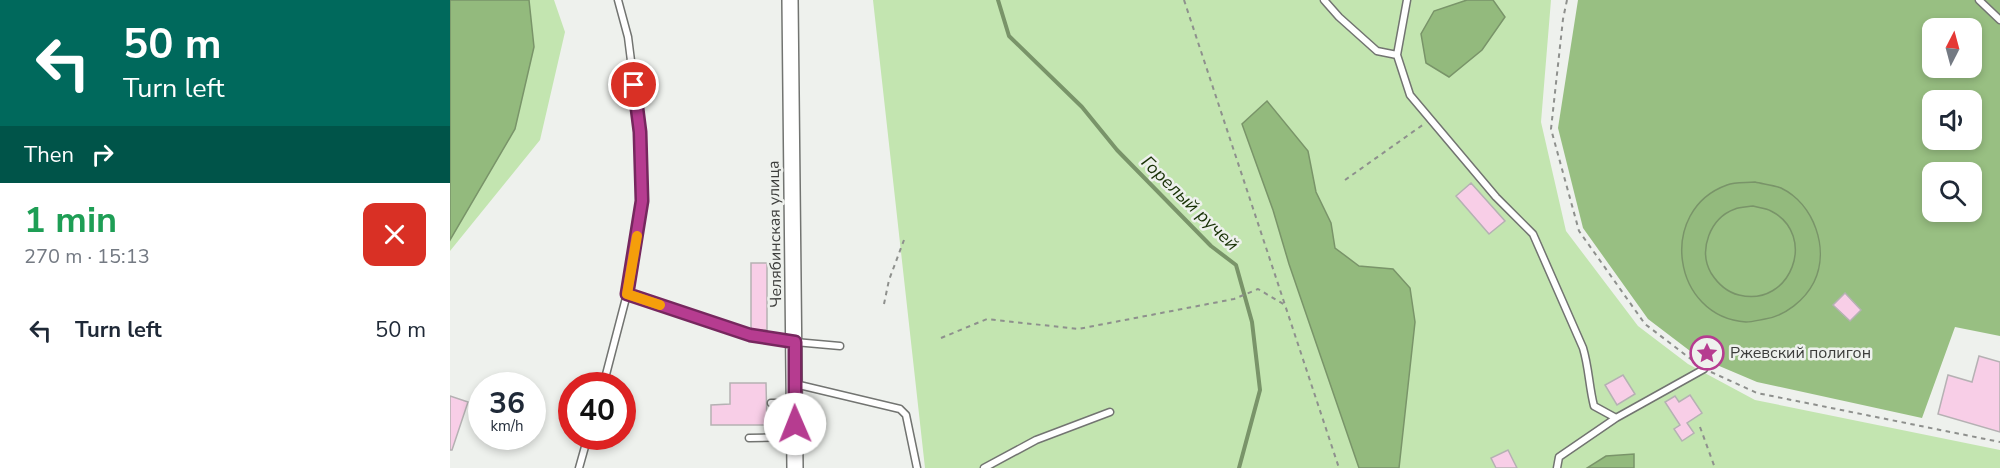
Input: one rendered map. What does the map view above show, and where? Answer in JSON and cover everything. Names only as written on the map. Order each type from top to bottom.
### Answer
[{"type":"street","name":"Челябинская улица","points":[[790,0],[795,468]]},
{"type":"lane","points":[[607,372],[627,294],[642,201],[640,132],[628,37],[618,0]]},
{"type":"lane","points":[[1324,0],[1339,17],[1377,51],[1397,55]]},
{"type":"lane","points":[[1407,0],[1397,55],[1410,95],[1496,197],[1533,234],[1583,348],[1594,406],[1616,418]]},
{"type":"lane","points":[[1979,0],[2000,20]]},
{"type":"lane","points":[[627,294],[750,335],[840,346]]},
{"type":"lane","points":[[1557,468],[1559,457],[1616,418],[1704,369]]},
{"type":"lane","points":[[795,384],[900,410],[906,415],[917,468]]},
{"type":"lane","points":[[771,403],[795,403]]},
{"type":"lane","points":[[984,468],[1036,440],[1110,412]]},
{"type":"lane","points":[[748,438],[795,438]]},
{"type":"lane","points":[[579,468],[584,450]]},
{"type":"path","points":[[1184,0],[1339,468]]},
{"type":"path","points":[[1567,0],[1551,129],[1579,231],[1645,324],[1704,369],[1756,393],[2000,442]]},
{"type":"path","points":[[1345,180],[1431,119]]},
{"type":"path","points":[[884,304],[889,280],[904,240]]},
{"type":"path","points":[[941,338],[987,319],[1078,329],[1234,299],[1258,289],[1284,305]]},
{"type":"path","points":[[1700,427],[1715,468]]},
{"type":"shaded area","points":[[450,0],[529,0],[534,47],[515,129],[450,240]]},
{"type":"shaded area","points":[[529,0],[554,0],[565,32],[540,140],[450,251],[450,240],[534,47]]},
{"type":"shaded area","points":[[873,0],[1551,0],[1541,122],[1566,231],[1638,326],[1688,364],[1755,400],[2000,450],[2000,468],[1634,468],[1634,454],[1606,456],[1587,468],[1399,468],[1415,322],[1393,269],[1359,266],[1335,248],[1331,223],[1316,192],[1308,151],[1273,210],[1289,264],[1359,468],[925,468]]},
{"type":"shaded area","points":[[1467,0],[1493,0],[1505,17],[1482,50],[1449,77],[1426,63],[1421,34],[1434,11]]},
{"type":"shaded area","points":[[1578,0],[2000,0],[2000,336],[1955,327],[1922,418],[1757,382],[1698,357],[1648,319],[1583,228],[1558,128]]},
{"type":"shaded area","points":[[1267,101],[1308,151],[1316,192],[1331,223],[1335,248],[1359,266],[1393,269],[1410,288],[1415,322],[1399,468],[1359,468],[1242,124]]},
{"type":"shaded area","points":[[1755,182],[1781,188],[1793,195],[1802,205],[1816,229],[1820,256],[1819,269],[1814,282],[1800,301],[1780,314],[1746,322],[1721,316],[1702,302],[1689,283],[1682,261],[1683,238],[1690,216],[1705,198],[1727,185]],"holes":[[[1753,206],[1767,209],[1785,222],[1793,236],[1795,252],[1792,267],[1773,291],[1757,296],[1739,295],[1730,292],[1716,281],[1707,264],[1706,245],[1713,227],[1726,213]]]},
{"type":"shaded area","points":[[1634,454],[1634,468],[1587,468],[1606,456]]},
{"type":"building","points":[[1471,183],[1505,221],[1489,234],[1456,196]]},
{"type":"building","points":[[751,263],[767,263],[767,330],[751,330]]},
{"type":"building","points":[[1845,293],[1861,310],[1850,321],[1833,305]]},
{"type":"building","points":[[1979,356],[2000,362],[2000,432],[1938,414],[1948,375],[1972,382]]},
{"type":"building","points":[[1623,375],[1635,394],[1617,405],[1605,385]]},
{"type":"building","points":[[730,383],[766,383],[767,425],[711,425],[711,405],[730,404]]},
{"type":"building","points":[[1690,395],[1702,413],[1687,423],[1694,433],[1682,441],[1674,429],[1680,425],[1665,402],[1675,396],[1679,402]]},
{"type":"building","points":[[450,396],[468,402],[452,450],[450,450]]},
{"type":"building","points":[[1508,450],[1517,468],[1496,468],[1491,458]]},
{"type":"waterway","name":"Горелый ручей","points":[[998,0],[1009,36],[1082,107],[1117,150],[1211,246],[1236,265],[1252,322],[1260,390],[1239,468]]},
{"type":"slow traffic","points":[[637,236],[627,294],[660,305]]},
{"type":"place","name":"Ржевский полигон","points":[[1707,353]]},
{"type":"route","points":[[634,85],[640,132],[642,201],[627,294],[750,335],[795,342],[795,424]]}]
